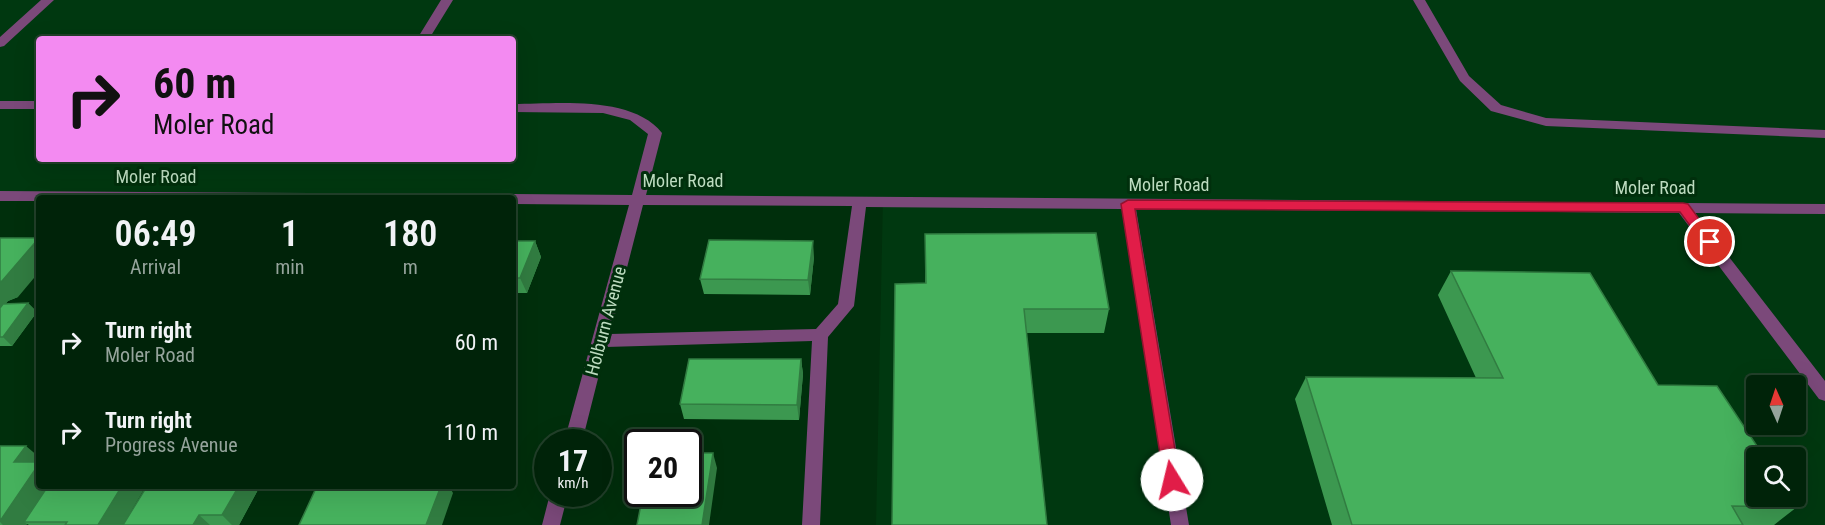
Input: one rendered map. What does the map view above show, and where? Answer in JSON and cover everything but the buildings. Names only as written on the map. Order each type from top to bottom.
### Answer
[{"type":"street","points":[[0,44],[48,0]]},
{"type":"street","points":[[425,36],[447,0]]},
{"type":"street","points":[[1419,0],[1464,78],[1496,108],[1546,122],[1825,134]]},
{"type":"street","points":[[0,105],[36,105]]},
{"type":"street","name":"Holburn Avenue","points":[[516,108],[603,109],[635,117],[655,133],[577,429]]},
{"type":"street","name":"Moler Road","points":[[0,196],[36,196]]},
{"type":"street","name":"Moler Road","points":[[516,199],[1825,209]]},
{"type":"street","points":[[811,525],[820,335],[846,306],[860,202]]},
{"type":"street","points":[[1128,204],[1179,525]]},
{"type":"street","points":[[1683,208],[1825,394]]},
{"type":"street","points":[[601,340],[820,335]]},
{"type":"street","points":[[551,525],[556,507]]},
{"type":"shaded area","points":[[0,0],[1825,0],[1825,525],[876,525],[883,198],[0,196]]},
{"type":"route","points":[[1172,480],[1128,204],[1683,208],[1710,242]]}]
